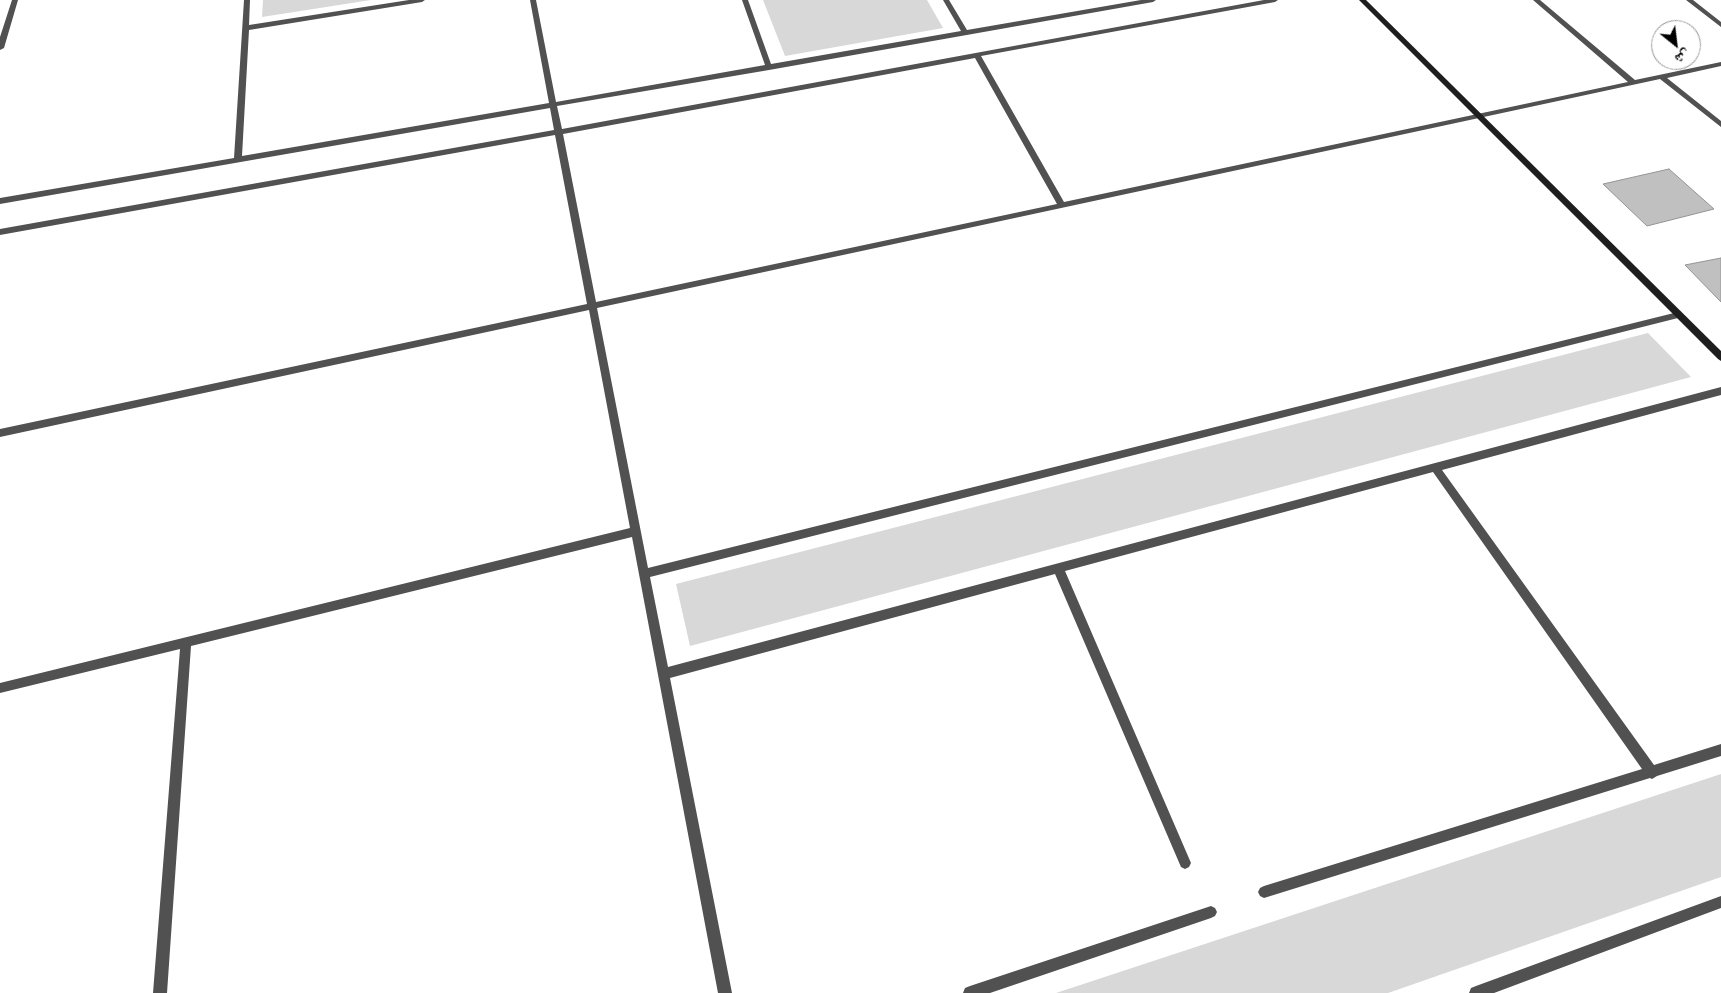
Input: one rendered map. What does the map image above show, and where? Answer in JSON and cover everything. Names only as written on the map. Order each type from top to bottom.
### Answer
[{"type":"street","points":[[0,48],[15,0]]},
{"type":"street","points":[[238,159],[247,0]]},
{"type":"street","points":[[246,28],[422,0]]},
{"type":"street","points":[[533,0],[725,993]]},
{"type":"street","points":[[745,0],[770,68]]},
{"type":"street","points":[[946,0],[965,33]]},
{"type":"street","points":[[0,201],[1153,0]]},
{"type":"street","points":[[0,232],[559,132],[1275,0]]},
{"type":"street","points":[[1362,0],[1721,357]]},
{"type":"street","points":[[1536,0],[1634,83]]},
{"type":"street","points":[[1689,0],[1721,25]]},
{"type":"street","points":[[976,55],[1062,206]]},
{"type":"street","points":[[0,433],[1721,64]]},
{"type":"street","points":[[1662,77],[1721,125]]},
{"type":"street","points":[[644,574],[1678,315]]},
{"type":"street","points":[[663,674],[1721,391]]},
{"type":"street","points":[[1435,468],[1652,773]]},
{"type":"street","points":[[0,688],[636,531]]},
{"type":"street","points":[[1058,568],[1185,863]]},
{"type":"street","points":[[160,993],[186,642]]},
{"type":"street","points":[[1264,892],[1721,750]]},
{"type":"street","points":[[1476,993],[1721,902]]},
{"type":"street","points":[[970,993],[1211,912]]},
{"type":"shaded area","points":[[263,0],[371,0],[262,17]]},
{"type":"shaded area","points":[[763,0],[927,0],[943,28],[785,56]]},
{"type":"shaded area","points":[[1648,333],[1691,377],[690,646],[676,584]]},
{"type":"shaded area","points":[[1721,774],[1721,877],[1388,993],[1056,993]]},
{"type":"building","points":[[1669,169],[1714,209],[1647,226],[1603,184]]},
{"type":"building","points":[[1721,258],[1721,302],[1685,265]]}]
